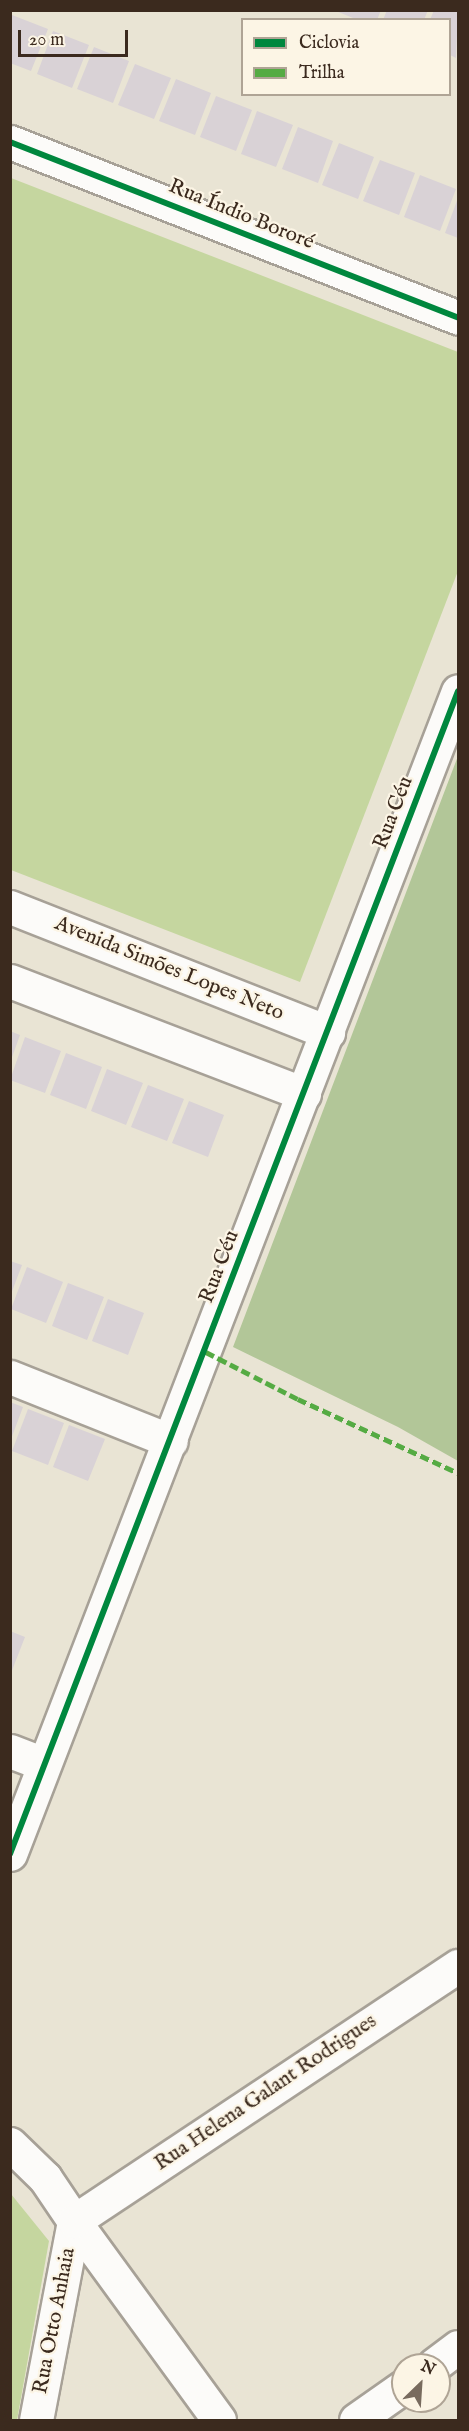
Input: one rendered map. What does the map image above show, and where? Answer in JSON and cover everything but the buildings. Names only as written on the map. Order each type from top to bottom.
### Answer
[{"type":"street","name":"Rua Índio Bororé","points":[[10,142],[459,318]]},
{"type":"street","name":"Rua Céu","points":[[10,1854],[459,691]]},
{"type":"street","name":"Avenida Simões Lopes Neto","points":[[10,907],[328,1032]]},
{"type":"street","points":[[10,981],[304,1094]]},
{"type":"street","points":[[10,1377],[171,1441]]},
{"type":"street","points":[[10,1751],[44,1764]]},
{"type":"street","name":"Rua Helena Galant Rodrigues","points":[[74,2221],[459,1966]]},
{"type":"street","points":[[10,2144],[45,2178],[219,2421]]},
{"type":"street","name":"Rua Otto Anhaia","points":[[36,2421],[74,2221]]},
{"type":"street","points":[[356,2421],[391,2396]]},
{"type":"green space","points":[[11,178],[458,352],[458,571],[300,982],[11,870]]},
{"type":"green space","points":[[458,756],[458,1461],[398,1427],[233,1347]]},
{"type":"green space","points":[[11,2194],[49,2241],[17,2420],[10,2420]]},
{"type":"marked path","points":[[206,1352],[298,1399],[458,1473]]},
{"type":"cycle path","points":[[10,142],[458,318]]},
{"type":"cycle path","points":[[10,1854],[458,691]]}]
